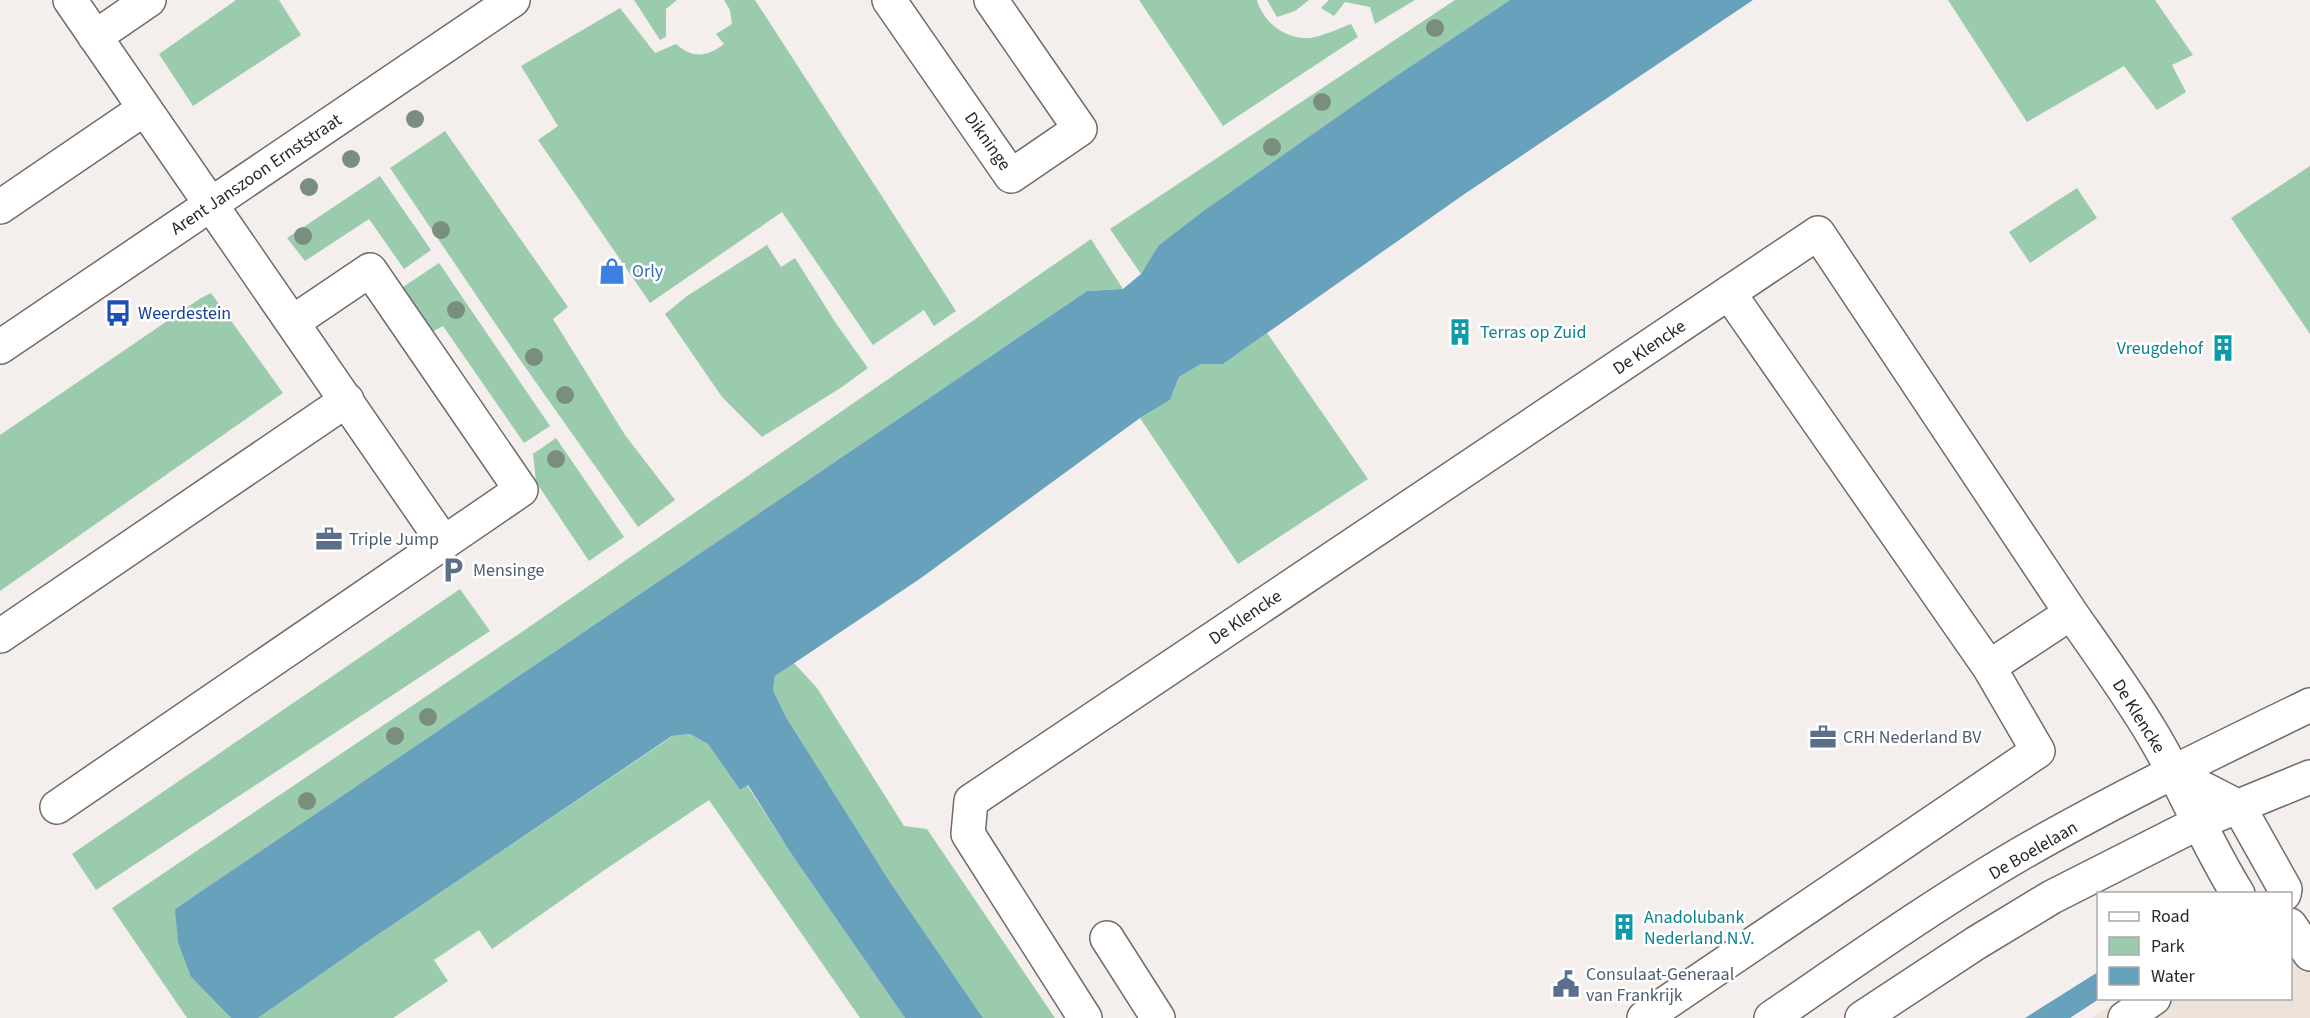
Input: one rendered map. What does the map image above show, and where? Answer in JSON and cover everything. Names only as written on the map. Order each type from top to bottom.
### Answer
[{"type":"street","points":[[70,0],[444,543]]},
{"type":"street","points":[[95,37],[149,0]]},
{"type":"street","name":"Arent Janszoon Ernststraat","points":[[0,347],[513,0]]},
{"type":"street","name":"Dikninge","points":[[889,0],[1011,176],[1080,129],[991,0]]},
{"type":"street","points":[[0,207],[144,110]]},
{"type":"street","name":"De Klencke","points":[[1085,1018],[968,834],[971,801],[1818,233],[2153,735],[2237,892]]},
{"type":"street","points":[[57,807],[521,490],[370,270],[292,322]]},
{"type":"street","points":[[1644,1018],[2038,751],[1989,668],[1729,293]]},
{"type":"street","points":[[0,636],[347,400]]},
{"type":"street","points":[[1989,668],[2071,613]]},
{"type":"street","name":"De Boelelaan","points":[[1771,1018],[1875,947],[2022,854],[2173,773],[2310,705]]},
{"type":"street","points":[[2173,773],[2239,807],[2285,889],[2284,892]]},
{"type":"street","points":[[1862,1018],[1948,960],[2052,897],[2200,822],[2310,777]]},
{"type":"street","points":[[2292,928],[2310,954]]},
{"type":"street","points":[[1107,938],[1158,1018]]},
{"type":"street","points":[[2126,1018],[2153,1000]]},
{"type":"shaded area","points":[[2292,898],[2310,925],[2310,1018],[2092,1018],[2119,1000],[2292,1000]]},
{"type":"green space","points":[[236,0],[279,0],[301,35],[193,106],[159,54]]},
{"type":"green space","points":[[634,0],[677,0],[666,9],[666,37],[660,40]]},
{"type":"green space","points":[[724,0],[755,0],[956,311],[934,326],[924,310],[873,345],[782,212],[650,303],[538,140],[558,126],[521,66],[620,8],[655,53],[676,44],[694,54],[706,54],[724,44],[716,34],[732,24],[730,10]]},
{"type":"green space","points":[[1139,0],[1257,0],[1269,21],[1289,35],[1311,38],[1351,24],[1358,37],[1223,126]]},
{"type":"green space","points":[[1267,0],[1309,0],[1295,11],[1277,17]]},
{"type":"green space","points":[[1329,0],[1415,0],[1375,24],[1370,7],[1345,2],[1334,16],[1321,8]]},
{"type":"green space","points":[[1455,0],[1510,0],[1390,80],[1158,246],[1141,274],[1110,229]]},
{"type":"green space","points":[[1948,0],[2155,0],[2193,55],[2172,65],[2186,92],[2157,110],[2124,66],[2027,122]]},
{"type":"green space","points":[[445,131],[568,307],[553,319],[625,435],[675,500],[638,527],[518,357],[390,168]]},
{"type":"green space","points":[[2310,166],[2310,334],[2231,218]]},
{"type":"green space","points":[[380,176],[431,250],[404,269],[369,219],[305,261],[287,238]]},
{"type":"green space","points":[[2077,188],[2097,218],[2030,263],[2009,232]]},
{"type":"green space","points":[[1091,239],[1123,289],[1087,291],[175,909],[191,977],[231,1018],[187,1018],[112,908],[532,625]]},
{"type":"green space","points":[[767,245],[781,267],[795,258],[837,325],[868,368],[762,437],[722,397],[665,314],[687,296]]},
{"type":"green space","points":[[439,263],[550,426],[524,443],[443,326],[432,332],[403,287]]},
{"type":"green space","points":[[211,293],[283,393],[0,591],[0,435]]},
{"type":"green space","points":[[1267,333],[1368,479],[1238,564],[1140,418],[1170,400],[1179,377],[1201,364],[1223,364]]},
{"type":"green space","points":[[556,438],[624,537],[589,561],[536,482],[533,454]]},
{"type":"green space","points":[[460,589],[490,631],[96,890],[72,854]]},
{"type":"green space","points":[[794,663],[817,688],[904,826],[927,829],[1055,1018],[983,1018],[890,882],[786,717],[773,690],[775,676]]},
{"type":"green space","points":[[690,734],[708,744],[740,790],[747,785],[790,852],[905,1018],[860,1018],[709,800],[492,949],[479,930],[434,960],[448,981],[393,1018],[258,1018],[673,736]]},
{"type":"water","points":[[1510,0],[1753,0],[1463,195],[1223,364],[1201,364],[1179,377],[1170,400],[1140,418],[921,578],[775,676],[773,690],[786,717],[890,882],[983,1018],[905,1018],[790,852],[748,785],[740,790],[708,744],[690,734],[672,736],[258,1018],[231,1018],[191,977],[178,942],[175,909],[1087,291],[1123,289],[1141,274],[1158,246],[1205,210],[1390,80]]},
{"type":"water","points":[[2097,973],[2097,1000],[2070,1018],[2025,1018]]},
{"type":"place","name":"Orly","points":[[612,271]]},
{"type":"place","name":"Weerdestein","points":[[118,313]]},
{"type":"place","name":"Terras op Zuid","points":[[1460,332]]},
{"type":"place","name":"Vreugdehof","points":[[2223,348]]},
{"type":"place","name":"Triple Jump","points":[[329,539]]},
{"type":"place","name":"Mensinge","points":[[453,570]]},
{"type":"place","name":"CRH Nederland BV","points":[[1823,737]]},
{"type":"place","name":"Anadolubank Nederland N.V.","points":[[1624,927]]},
{"type":"place","name":"Consulaat-Generaal van Frankrijk","points":[[1566,984]]}]
